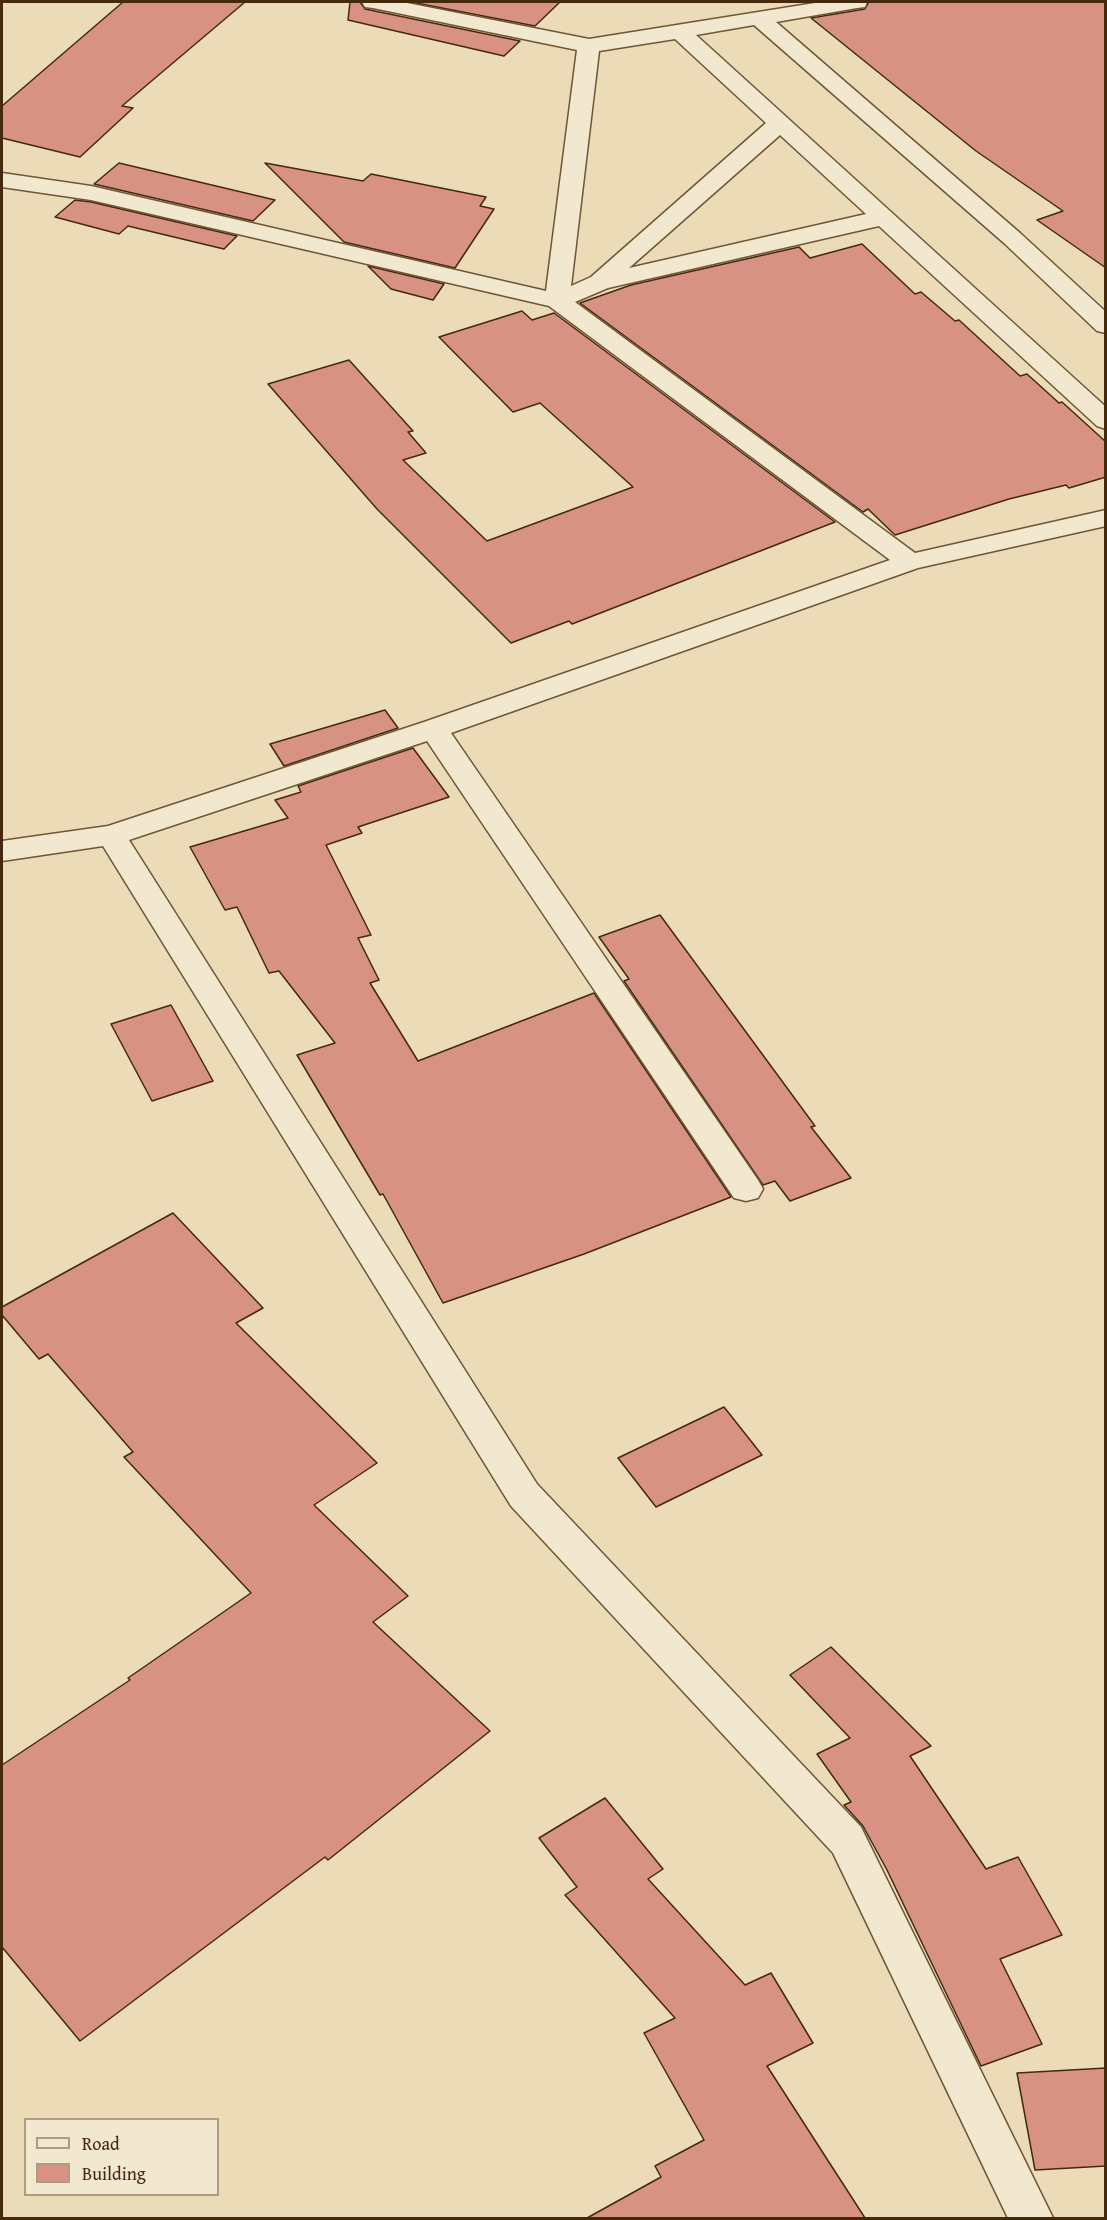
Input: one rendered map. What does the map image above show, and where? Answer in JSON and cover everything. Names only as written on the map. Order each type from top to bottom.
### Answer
[{"type":"street","points":[[373,2],[589,46],[678,30],[726,11],[757,17],[855,2]]},
{"type":"street","points":[[757,17],[1012,238],[1106,326]]},
{"type":"street","points":[[678,30],[1106,421]]},
{"type":"street","points":[[557,301],[589,46]]},
{"type":"street","points":[[600,282],[780,123]]},
{"type":"street","points":[[2,180],[91,193],[557,301],[910,562]]},
{"type":"street","points":[[557,301],[600,282],[882,218]]},
{"type":"street","points":[[2,851],[111,835],[434,729],[910,562],[1106,518]]},
{"type":"street","points":[[434,729],[746,1189]]},
{"type":"street","points":[[111,835],[524,1495],[847,1840],[1031,2218]]},
{"type":"building","points":[[123,2],[245,2],[122,106],[133,108],[80,157],[2,138],[2,106]]},
{"type":"building","points":[[350,2],[360,2],[365,9],[520,41],[504,56],[348,20]]},
{"type":"building","points":[[411,2],[560,2],[535,26]]},
{"type":"building","points":[[869,2],[1106,2],[1106,268],[1037,220],[1063,211],[976,151],[811,18],[865,9]]},
{"type":"building","points":[[119,163],[275,200],[253,221],[94,184]]},
{"type":"building","points":[[265,163],[363,181],[371,174],[486,197],[480,206],[494,209],[455,268],[344,242]]},
{"type":"building","points":[[75,200],[237,236],[224,249],[128,226],[119,234],[55,217]]},
{"type":"building","points":[[862,244],[915,294],[921,292],[955,321],[959,320],[1020,376],[1027,374],[1106,442],[1106,477],[1069,488],[1066,485],[1009,499],[895,535],[868,509],[863,512],[580,303],[631,285],[799,247],[810,258]]},
{"type":"building","points":[[368,266],[444,284],[433,300],[391,289]]},
{"type":"building","points":[[522,311],[532,320],[554,313],[835,522],[572,624],[569,621],[511,643],[377,509],[268,384],[349,360],[413,431],[408,432],[426,453],[403,460],[487,541],[633,487],[540,403],[513,412],[439,337]]},
{"type":"building","points":[[385,710],[398,728],[284,766],[270,744]]},
{"type":"building","points":[[413,748],[449,797],[358,827],[362,833],[326,845],[371,935],[358,938],[379,980],[370,983],[418,1061],[594,993],[731,1197],[584,1254],[443,1303],[383,1194],[380,1195],[297,1055],[335,1043],[279,971],[269,973],[237,907],[225,910],[190,847],[288,818],[275,800],[301,792],[298,786]]},
{"type":"building","points":[[660,915],[815,1126],[811,1127],[851,1178],[790,1201],[775,1181],[763,1185],[624,981],[629,979],[599,937]]},
{"type":"building","points":[[171,1005],[213,1081],[152,1101],[111,1024]]},
{"type":"building","points":[[173,1213],[263,1308],[236,1323],[377,1463],[314,1505],[408,1596],[373,1622],[490,1731],[328,1860],[325,1857],[80,2041],[2,1947],[2,1765],[130,1680],[128,1678],[251,1593],[124,1457],[133,1452],[48,1354],[39,1359],[2,1315],[2,1307]]},
{"type":"building","points":[[724,1407],[762,1455],[656,1507],[618,1458]]},
{"type":"building","points":[[831,1647],[931,1746],[910,1756],[986,1869],[1018,1857],[1062,1935],[1000,1959],[1042,2044],[981,2066],[887,1870],[863,1826],[844,1805],[851,1802],[817,1754],[850,1738],[790,1675]]},
{"type":"building","points":[[605,1798],[663,1869],[648,1879],[745,1985],[771,1973],[813,2043],[767,2066],[865,2218],[587,2218],[661,2177],[655,2166],[704,2140],[644,2033],[675,2018],[565,1895],[577,1887],[539,1838]]},
{"type":"building","points":[[1106,2068],[1106,2166],[1035,2170],[1017,2073]]}]
